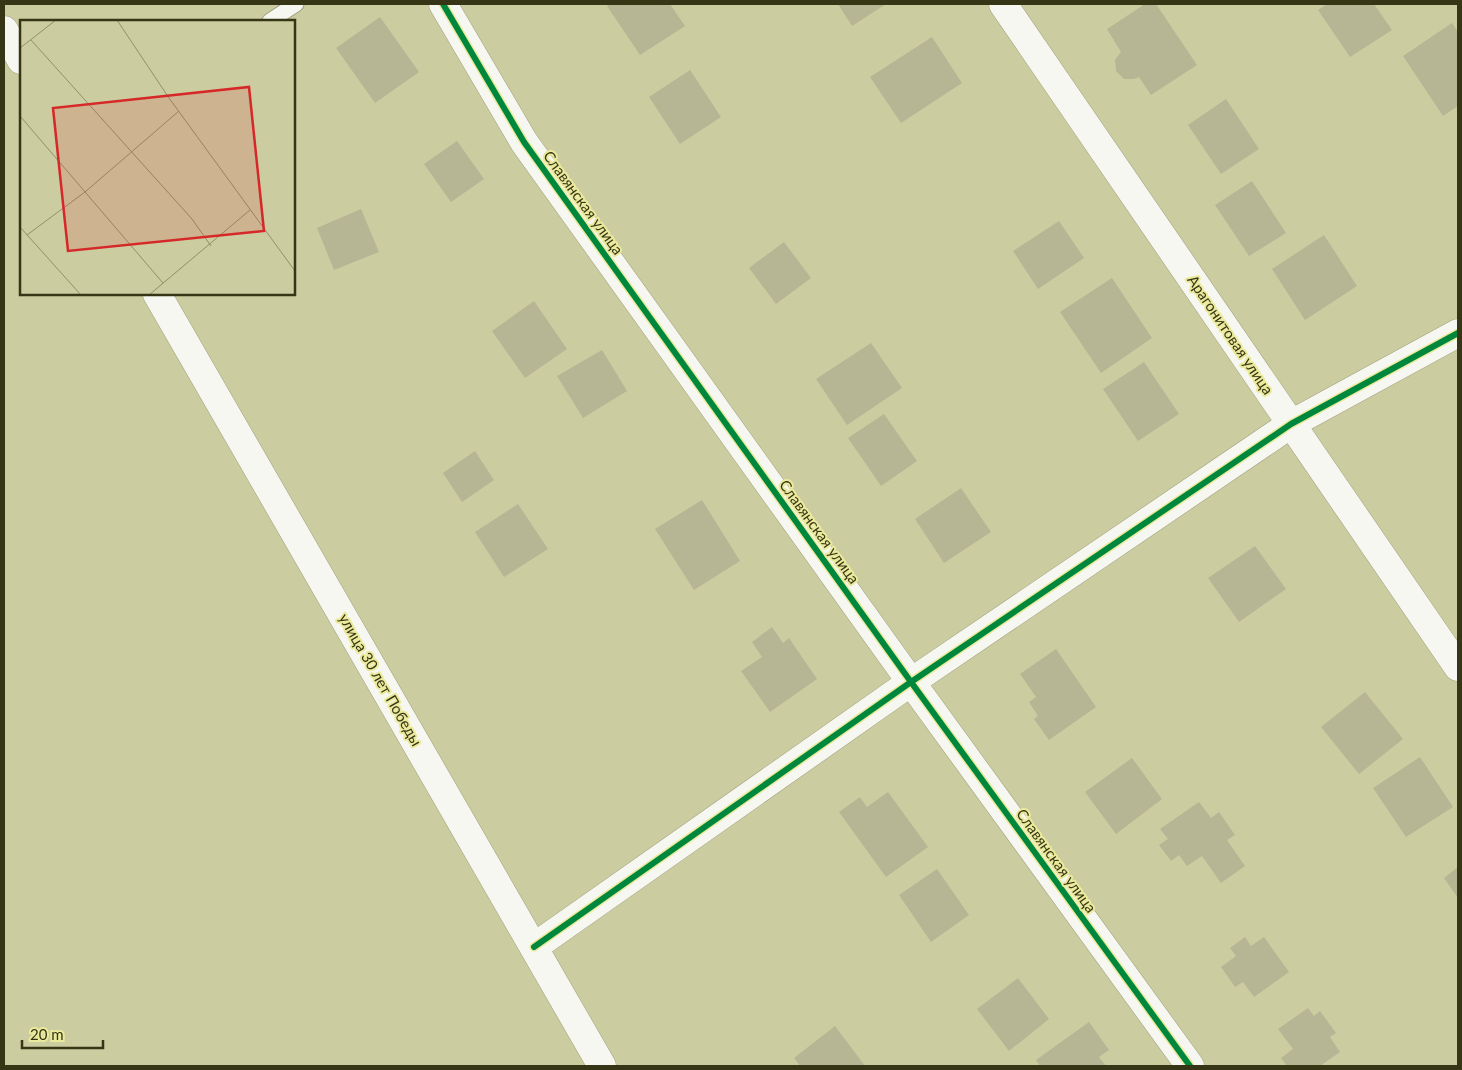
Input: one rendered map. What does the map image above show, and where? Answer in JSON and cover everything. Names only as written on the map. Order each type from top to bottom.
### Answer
[{"type":"street","name":"Славянская улица","points":[[443,4],[524,142],[911,682],[1190,1066]]},
{"type":"street","name":"Арагонитовая улица","points":[[1003,4],[1458,667]]},
{"type":"street","points":[[4,30],[20,58]]},
{"type":"street","name":"улица 30 лет Победы","points":[[158,295],[602,1066]]},
{"type":"street","points":[[534,947],[911,682],[1292,424],[1458,333]]},
{"type":"lane","points":[[272,20],[296,4]]},
{"type":"building","points":[[610,4],[670,4],[685,26],[640,55],[607,6]]},
{"type":"building","points":[[838,4],[886,4],[852,26]]},
{"type":"building","points":[[1145,4],[1156,4],[1197,65],[1151,95],[1139,77],[1124,79],[1116,71],[1115,60],[1121,52],[1107,29]]},
{"type":"building","points":[[1327,4],[1374,4],[1392,30],[1350,57],[1318,10]]},
{"type":"building","points":[[380,17],[419,72],[375,103],[336,48]]},
{"type":"building","points":[[1452,23],[1458,32],[1458,106],[1443,116],[1403,56]]},
{"type":"building","points":[[932,37],[962,83],[901,123],[870,77]]},
{"type":"building","points":[[690,70],[721,117],[680,144],[649,97]]},
{"type":"building","points":[[1226,99],[1259,149],[1221,174],[1188,125]]},
{"type":"building","points":[[457,141],[484,179],[451,202],[424,164]]},
{"type":"building","points":[[1252,181],[1286,233],[1249,256],[1215,205]]},
{"type":"building","points":[[361,209],[379,252],[334,270],[317,228]]},
{"type":"building","points":[[1059,221],[1084,258],[1038,289],[1013,251]]},
{"type":"building","points":[[1324,235],[1357,286],[1305,320],[1272,269]]},
{"type":"building","points":[[784,242],[811,278],[776,304],[749,268]]},
{"type":"building","points":[[1112,278],[1152,338],[1101,373],[1060,312]]},
{"type":"building","points":[[534,301],[567,349],[525,378],[492,331]]},
{"type":"building","points":[[871,343],[902,388],[847,425],[816,379]]},
{"type":"building","points":[[602,350],[627,391],[583,418],[557,376]]},
{"type":"building","points":[[1144,362],[1179,414],[1138,441],[1103,389]]},
{"type":"building","points":[[884,414],[917,461],[881,486],[848,438]]},
{"type":"building","points":[[475,451],[494,480],[462,502],[443,473]]},
{"type":"building","points":[[961,488],[991,532],[944,563],[915,519]]},
{"type":"building","points":[[702,500],[740,561],[694,590],[655,529]]},
{"type":"building","points":[[518,504],[548,549],[504,577],[475,532]]},
{"type":"building","points":[[1255,546],[1286,589],[1239,622],[1208,578]]},
{"type":"building","points":[[772,627],[783,643],[789,638],[817,679],[770,712],[741,671],[762,657],[752,642]]},
{"type":"building","points":[[1056,649],[1096,707],[1049,740],[1034,719],[1038,716],[1029,702],[1036,697],[1020,674]]},
{"type":"building","points":[[1365,692],[1403,739],[1359,774],[1321,727]]},
{"type":"building","points":[[1420,757],[1453,807],[1406,837],[1373,788]]},
{"type":"building","points":[[1132,758],[1162,799],[1116,834],[1085,792]]},
{"type":"building","points":[[888,792],[928,847],[886,877],[839,812],[860,797],[867,807]]},
{"type":"building","points":[[1199,802],[1211,818],[1219,812],[1235,835],[1227,840],[1245,866],[1221,883],[1202,856],[1187,866],[1179,855],[1171,861],[1159,845],[1168,839],[1160,829]]},
{"type":"building","points":[[1458,867],[1458,898],[1444,878]]},
{"type":"building","points":[[937,869],[969,915],[931,942],[899,895]]},
{"type":"building","points":[[1245,937],[1251,946],[1264,937],[1289,972],[1254,997],[1243,982],[1235,987],[1221,967],[1236,956],[1230,948]]},
{"type":"building","points":[[1018,978],[1049,1019],[1009,1051],[977,1009]]},
{"type":"building","points":[[1308,1008],[1314,1016],[1320,1011],[1336,1033],[1330,1037],[1340,1052],[1320,1066],[1287,1066],[1281,1058],[1293,1049],[1278,1029]]},
{"type":"building","points":[[1089,1022],[1109,1050],[1099,1057],[1106,1066],[1040,1066],[1036,1060]]},
{"type":"building","points":[[835,1026],[865,1066],[800,1066],[794,1058]]},
{"type":"cycle path","points":[[443,4],[524,142],[911,682],[1190,1066]]},
{"type":"cycle path","points":[[534,947],[911,682],[1291,424],[1458,333]]}]
